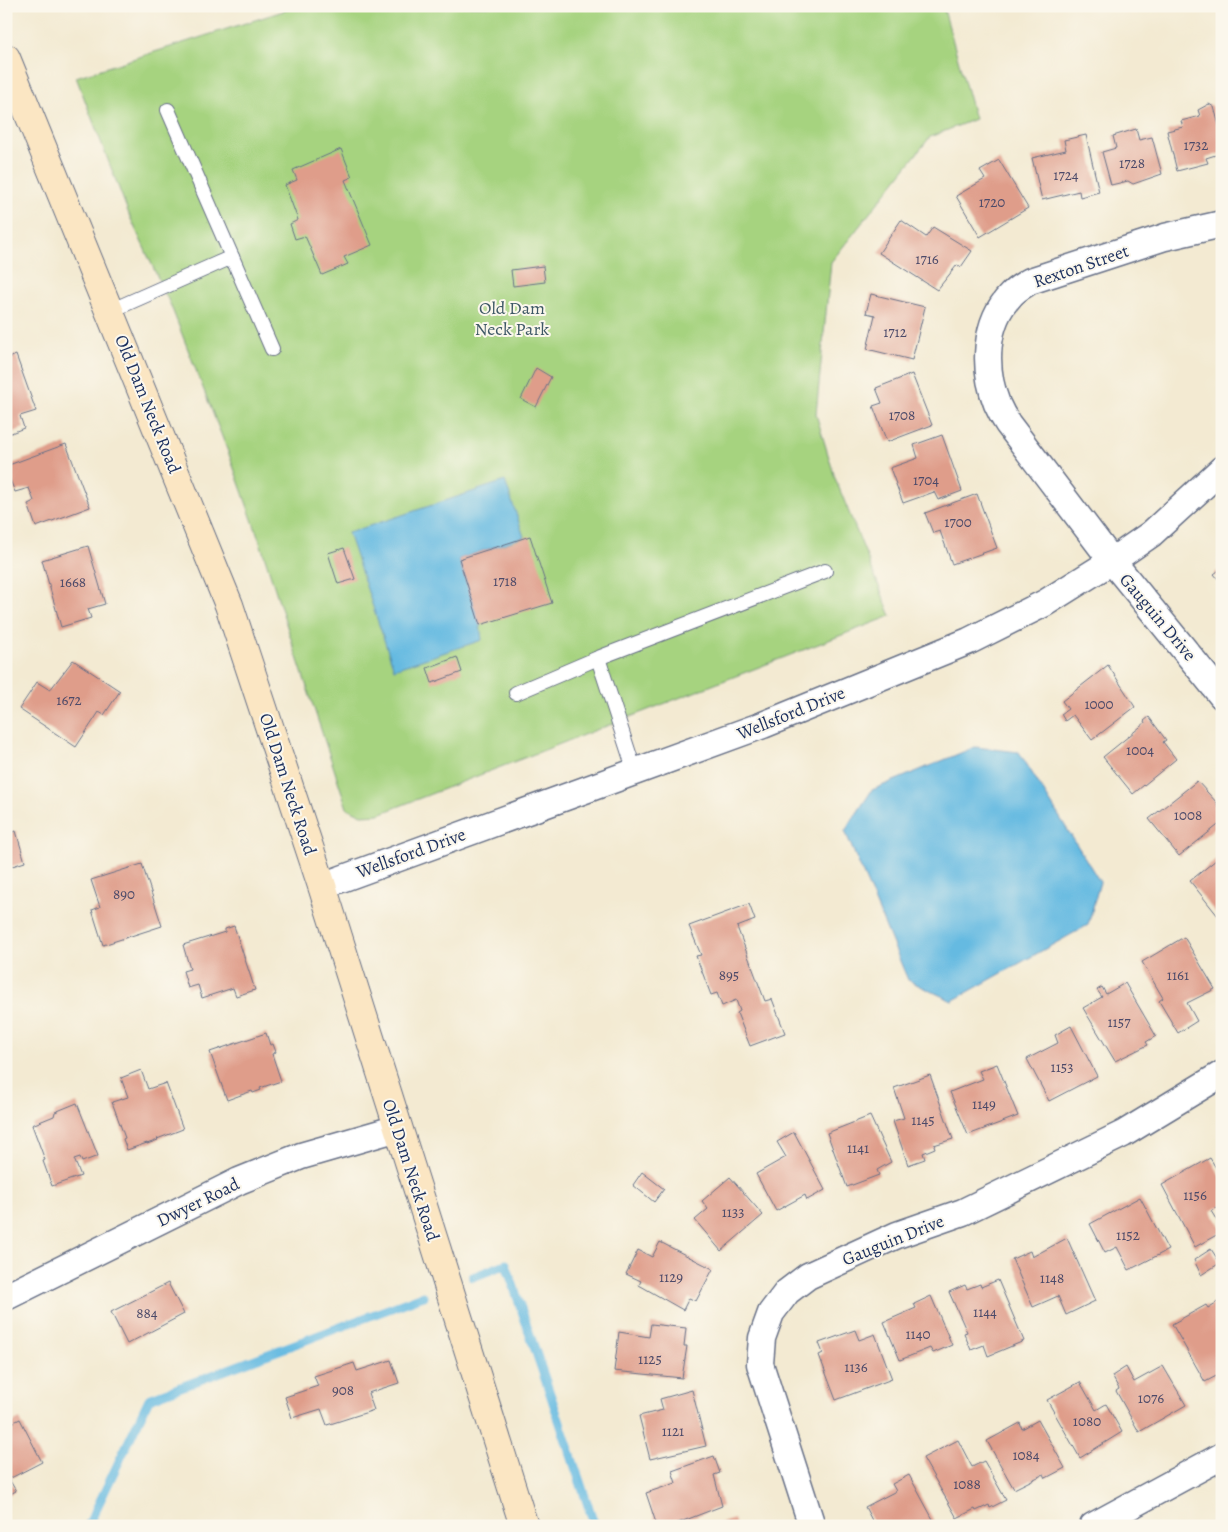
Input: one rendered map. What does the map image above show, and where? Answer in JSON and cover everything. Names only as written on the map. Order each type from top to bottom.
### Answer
[{"type":"street","name":"Old Dam Neck Road","points":[[6,58],[230,604],[322,886],[524,1526]]},
{"type":"street","name":"Rexton Street","points":[[1112,561],[1008,424],[997,404],[989,376],[988,348],[996,317],[1011,294],[1030,281],[1165,237],[1222,224]]},
{"type":"street","name":"Wellsford Drive","points":[[322,886],[763,725],[969,641],[1045,603],[1112,561],[1151,534],[1222,469]]},
{"type":"street","name":"Gauguin Drive","points":[[1112,561],[1222,696]]},
{"type":"street","name":"Gauguin Drive","points":[[812,1526],[760,1364],[762,1338],[771,1313],[787,1292],[808,1276],[897,1235],[963,1212],[1123,1134],[1222,1074]]},
{"type":"street","name":"Dwyer Road","points":[[6,1297],[239,1181],[301,1156],[398,1128]]},
{"type":"street","points":[[1093,1526],[1222,1456]]},
{"type":"lane","points":[[168,110],[272,348]]},
{"type":"lane","points":[[110,311],[232,257]]},
{"type":"lane","points":[[516,692],[598,658],[825,570]]},
{"type":"lane","points":[[598,658],[635,772]]},
{"type":"green space","name":"Old Dam Neck Park","points":[[299,6],[943,6],[975,119],[930,137],[831,262],[816,414],[835,478],[891,616],[379,814],[362,815],[347,808],[259,539],[230,457],[171,306],[130,217],[76,77]]},
{"type":"water","points":[[505,481],[524,537],[459,559],[480,625],[482,640],[394,669],[348,533]]},
{"type":"water","points":[[975,747],[1019,752],[1100,882],[1088,925],[952,1001],[908,980],[845,831],[872,790]]},
{"type":"building","points":[[1209,104],[1214,107],[1222,136],[1222,153],[1206,158],[1208,163],[1177,171],[1167,131],[1183,127],[1181,121],[1200,116],[1198,110]]},
{"type":"building","points":[[1136,129],[1139,140],[1152,137],[1162,174],[1133,184],[1128,181],[1111,185],[1102,152],[1116,148],[1113,136]]},
{"type":"building","points":[[1086,135],[1099,192],[1080,197],[1079,191],[1042,200],[1032,158],[1066,150],[1064,140]]},
{"type":"building","points":[[341,149],[352,177],[345,180],[372,245],[344,257],[348,264],[322,275],[305,236],[295,239],[290,224],[298,220],[285,185],[297,180],[293,170]]},
{"type":"building","points":[[999,160],[1028,208],[980,237],[956,196],[985,179],[980,171]]},
{"type":"building","points":[[901,220],[926,237],[933,227],[972,251],[961,267],[957,265],[937,290],[879,253]]},
{"type":"building","points":[[543,266],[545,282],[513,286],[511,270]]},
{"type":"building","points":[[871,294],[925,307],[912,360],[867,349],[875,315],[866,313]]},
{"type":"building","points":[[16,355],[36,411],[20,416],[24,428],[6,435],[6,359]]},
{"type":"building","points":[[536,368],[551,377],[536,407],[521,399]]},
{"type":"building","points":[[912,374],[932,425],[887,442],[873,406],[882,403],[876,388]]},
{"type":"building","points":[[942,435],[962,491],[938,500],[934,492],[903,503],[890,468],[918,458],[914,445]]},
{"type":"building","points":[[66,444],[90,507],[36,527],[28,504],[34,501],[29,488],[15,492],[6,466]]},
{"type":"building","points":[[977,494],[997,548],[952,564],[940,531],[933,533],[925,513]]},
{"type":"building","points":[[530,536],[552,603],[480,625],[459,559]]},
{"type":"building","points":[[88,546],[105,604],[88,609],[91,618],[61,627],[42,560]]},
{"type":"building","points":[[344,548],[355,579],[338,584],[328,553]]},
{"type":"building","points":[[1222,568],[1222,584],[1214,574]]},
{"type":"building","points":[[457,657],[462,672],[432,683],[427,668]]},
{"type":"building","points":[[73,660],[120,691],[104,715],[99,712],[76,747],[19,709],[37,682],[50,690]]},
{"type":"building","points":[[1108,665],[1135,707],[1092,740],[1073,715],[1065,721],[1061,714],[1068,709],[1062,701]]},
{"type":"building","points":[[1149,717],[1166,740],[1163,742],[1176,759],[1133,794],[1103,757],[1145,723],[1144,721]]},
{"type":"building","points":[[1197,781],[1218,804],[1222,812],[1222,822],[1179,856],[1149,819]]},
{"type":"building","points":[[16,831],[25,862],[6,868],[6,834]]},
{"type":"building","points":[[1222,855],[1222,921],[1190,881]]},
{"type":"building","points":[[142,864],[162,926],[103,945],[92,910],[100,907],[91,880]]},
{"type":"building","points":[[749,904],[755,920],[737,927],[765,1001],[772,999],[785,1033],[750,1046],[737,1013],[740,1011],[736,1000],[722,1006],[717,993],[711,995],[696,956],[701,955],[689,926]]},
{"type":"building","points":[[234,926],[255,990],[236,996],[233,988],[202,998],[198,985],[188,988],[183,971],[190,969],[183,945],[225,932],[225,929]]},
{"type":"building","points":[[1184,937],[1215,989],[1187,1003],[1197,1021],[1178,1033],[1159,1001],[1163,998],[1142,962]]},
{"type":"building","points":[[1125,983],[1156,1036],[1146,1042],[1148,1045],[1115,1061],[1083,1008],[1102,997],[1097,990],[1102,987],[1106,994]]},
{"type":"building","points":[[1071,1026],[1097,1076],[1049,1101],[1027,1059],[1058,1043],[1055,1035]]},
{"type":"building","points":[[266,1033],[270,1045],[273,1044],[276,1052],[272,1054],[281,1081],[260,1088],[261,1090],[253,1093],[252,1091],[227,1100],[210,1052]]},
{"type":"building","points":[[997,1064],[1018,1116],[968,1135],[950,1092],[983,1079],[979,1071]]},
{"type":"building","points":[[141,1070],[148,1089],[166,1083],[183,1129],[158,1140],[127,1150],[123,1139],[125,1138],[112,1102],[128,1097],[121,1078]]},
{"type":"building","points":[[930,1075],[953,1139],[934,1145],[935,1148],[923,1153],[925,1159],[908,1165],[893,1121],[904,1118],[894,1088]]},
{"type":"building","points":[[77,1103],[98,1156],[82,1162],[80,1157],[74,1159],[81,1176],[52,1186],[32,1125],[54,1116],[55,1112]]},
{"type":"building","points":[[870,1116],[891,1162],[877,1170],[879,1175],[847,1187],[827,1133]]},
{"type":"building","points":[[794,1132],[825,1190],[807,1200],[805,1195],[776,1211],[756,1174],[786,1157],[777,1142]]},
{"type":"building","points":[[1210,1158],[1222,1178],[1222,1205],[1211,1211],[1222,1232],[1195,1247],[1162,1185]]},
{"type":"building","points":[[642,1172],[664,1189],[654,1202],[633,1185]]},
{"type":"building","points":[[730,1177],[763,1215],[721,1251],[695,1220],[708,1209],[702,1201]]},
{"type":"building","points":[[1140,1197],[1168,1250],[1129,1270],[1117,1247],[1105,1253],[1090,1224]]},
{"type":"building","points":[[1067,1238],[1095,1301],[1066,1315],[1058,1296],[1033,1307],[1012,1259],[1030,1251],[1032,1257]]},
{"type":"building","points":[[660,1242],[713,1269],[696,1301],[689,1298],[683,1310],[639,1285],[641,1281],[626,1274],[638,1250],[652,1257]]},
{"type":"building","points":[[1211,1249],[1220,1263],[1201,1275],[1194,1260]]},
{"type":"building","points":[[998,1280],[1024,1341],[988,1356],[984,1345],[971,1350],[964,1333],[967,1332],[949,1292],[965,1285],[967,1289],[980,1284],[981,1287]]},
{"type":"building","points":[[168,1283],[184,1314],[127,1344],[111,1312]]},
{"type":"building","points":[[931,1296],[952,1345],[933,1353],[930,1348],[900,1360],[884,1322],[916,1308],[914,1304]]},
{"type":"building","points":[[1219,1301],[1222,1305],[1222,1373],[1205,1382],[1172,1324],[1206,1305],[1208,1308]]},
{"type":"building","points":[[651,1324],[686,1328],[684,1346],[687,1346],[682,1378],[614,1371],[619,1332],[649,1337]]},
{"type":"building","points":[[855,1330],[859,1340],[875,1334],[892,1379],[836,1400],[819,1355],[823,1353],[819,1343]]},
{"type":"building","points":[[391,1360],[399,1383],[368,1393],[374,1410],[327,1425],[321,1409],[292,1418],[285,1397],[318,1386],[314,1376],[354,1363],[357,1371]]},
{"type":"building","points":[[1163,1366],[1186,1405],[1139,1432],[1116,1391],[1119,1389],[1112,1376],[1126,1367],[1134,1382]]},
{"type":"building","points":[[1080,1382],[1096,1410],[1106,1404],[1122,1432],[1080,1458],[1047,1400]]},
{"type":"building","points":[[692,1390],[706,1446],[650,1459],[639,1416],[663,1410],[660,1399]]},
{"type":"building","points":[[20,1419],[42,1462],[9,1479],[16,1491],[6,1496],[6,1426]]},
{"type":"building","points":[[1038,1420],[1065,1468],[1046,1478],[1044,1474],[1014,1489],[987,1441],[1020,1423],[1022,1429]]},
{"type":"building","points":[[958,1440],[972,1467],[984,1461],[1006,1500],[990,1508],[989,1505],[976,1511],[975,1509],[957,1518],[923,1458]]},
{"type":"building","points":[[714,1456],[720,1473],[714,1475],[722,1506],[670,1526],[657,1526],[646,1493],[676,1483],[672,1471]]},
{"type":"building","points":[[909,1475],[935,1523],[929,1526],[875,1526],[865,1507],[896,1491],[892,1484]]},
{"type":"building","points":[[734,1519],[736,1526],[714,1526],[714,1525]]},
{"type":"waterway","points":[[473,1277],[506,1264],[595,1526]]},
{"type":"waterway","points":[[88,1526],[149,1399],[423,1296]]}]
